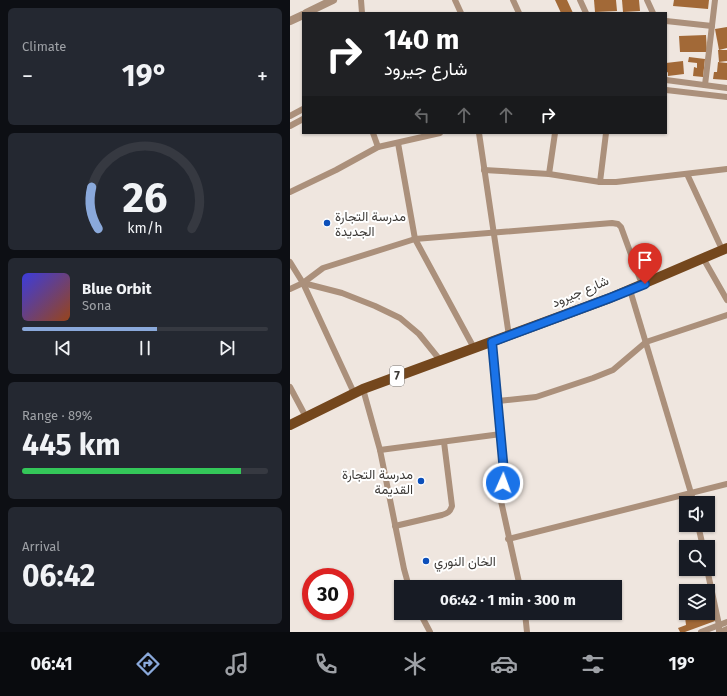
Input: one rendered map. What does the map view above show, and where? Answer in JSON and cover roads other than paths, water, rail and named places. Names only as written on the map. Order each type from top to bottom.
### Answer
[{"type":"main road","name":"شارع جيرود","points":[[290,425],[359,391],[630,290],[703,258],[725,245]]},
{"type":"main road","name":"شارع جيرود","points":[[509,336],[725,245]]},
{"type":"street","points":[[308,12],[333,0]]},
{"type":"street","points":[[361,0],[362,12]]},
{"type":"street","points":[[455,0],[461,12]]},
{"type":"street","points":[[513,0],[518,12]]},
{"type":"street","points":[[580,0],[586,12]]},
{"type":"street","points":[[646,0],[652,12]]},
{"type":"street","points":[[705,85],[715,0]]},
{"type":"street","points":[[290,21],[302,15]]},
{"type":"street","points":[[667,21],[712,26]]},
{"type":"street","points":[[667,80],[727,88]]},
{"type":"street","points":[[667,90],[727,98]]},
{"type":"street","points":[[290,116],[302,110]]},
{"type":"street","points":[[290,126],[302,120]]},
{"type":"street","points":[[373,134],[378,147]]},
{"type":"street","points":[[290,192],[336,170],[378,147],[436,134]]},
{"type":"street","points":[[479,134],[509,336]]},
{"type":"street","points":[[549,174],[555,134]]},
{"type":"street","points":[[600,182],[606,134]]},
{"type":"street","points":[[398,143],[415,239],[474,348]]},
{"type":"street","points":[[484,170],[549,174],[600,182],[616,182],[727,168]]},
{"type":"street","points":[[687,174],[725,245]]},
{"type":"street","points":[[290,289],[303,283],[323,268],[415,239],[612,223],[618,224],[621,227],[640,280]]},
{"type":"street","points":[[703,258],[727,300]]},
{"type":"street","points":[[290,262],[303,283],[359,391],[380,450],[407,580]]},
{"type":"street","points":[[303,283],[342,294],[375,306],[400,318],[419,334],[440,360]]},
{"type":"street","points":[[630,290],[693,496]]},
{"type":"street","points":[[498,400],[536,397],[593,378],[613,370],[646,342],[727,315]]},
{"type":"street","points":[[492,342],[504,472],[503,483],[499,492],[508,539],[518,580]]},
{"type":"street","points":[[290,387],[306,417]]},
{"type":"street","points":[[380,450],[501,434]]},
{"type":"street","points":[[395,526],[449,513],[451,510],[452,506],[444,442]]},
{"type":"street","points":[[508,539],[727,484]]},
{"type":"street","points":[[708,576],[719,630]]},
{"type":"street","points":[[424,620],[430,632]]},
{"type":"street","points":[[526,620],[527,632]]},
{"type":"street","points":[[719,630],[727,622]]},
{"type":"street","points":[[701,632],[727,629]]},
{"type":"place","name":"مدرسة التجارة الجديدة","points":[[327,223]]},
{"type":"place","name":"مدرسة التجارة القديمة","points":[[421,481]]},
{"type":"place","name":"الخان النوري","points":[[426,561]]}]
